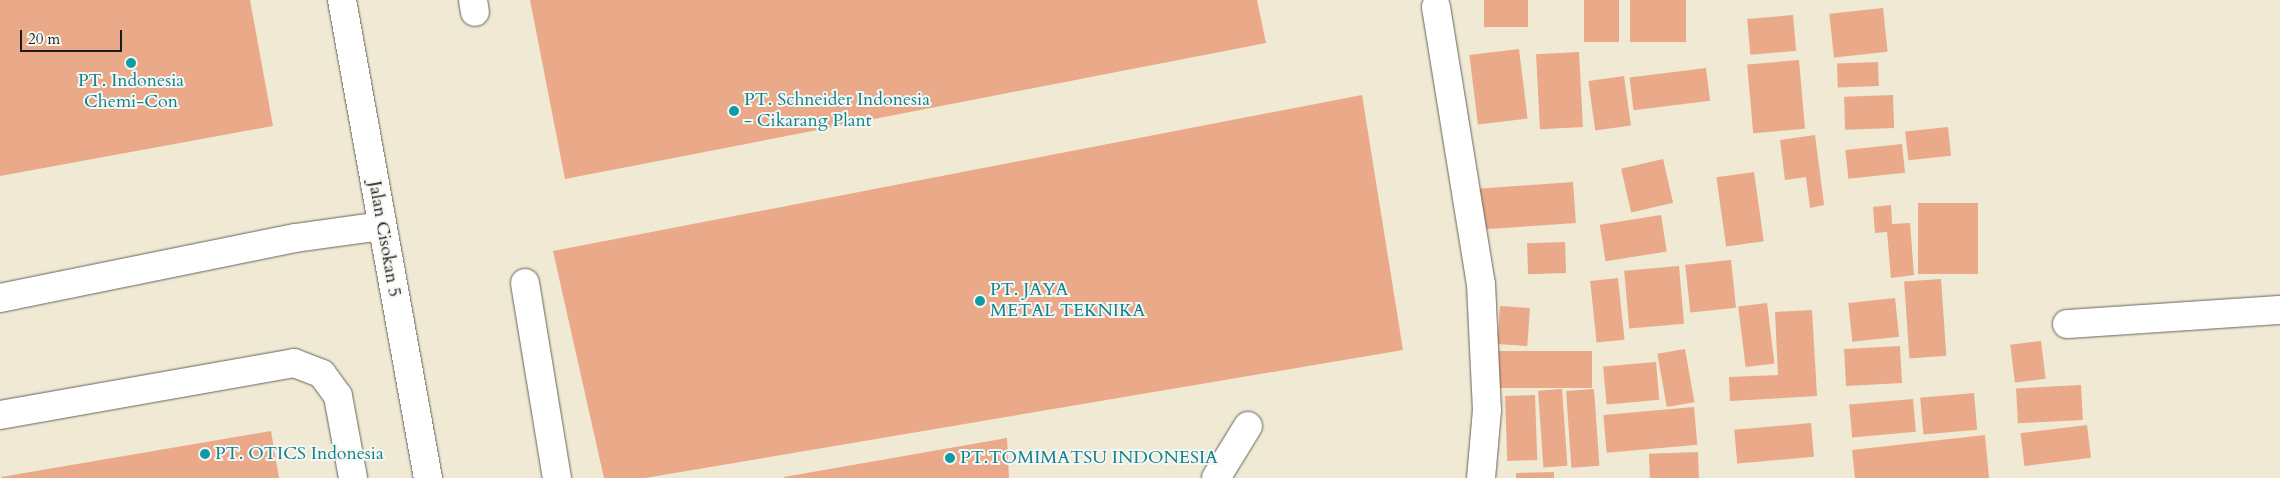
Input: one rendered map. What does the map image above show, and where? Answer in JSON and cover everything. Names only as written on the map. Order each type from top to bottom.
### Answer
[{"type":"street","name":"Jalan Cisokan 5","points":[[342,0],[428,478]]},
{"type":"street","points":[[1436,7],[1481,284],[1487,410],[1481,478]]},
{"type":"street","points":[[0,298],[295,238],[382,226]]},
{"type":"street","points":[[525,283],[557,478]]},
{"type":"street","points":[[2067,324],[2280,310]]},
{"type":"street","points":[[0,415],[294,363],[322,374],[338,396],[353,478]]},
{"type":"street","points":[[1216,478],[1248,426]]},
{"type":"building","name":"PT. Indonesia Chemi-Con","points":[[0,0],[250,0],[273,126],[0,176]]},
{"type":"building","name":"PT. Schneider Indonesia - Cikarang Plant","points":[[530,0],[1257,0],[1266,43],[565,179]]},
{"type":"building","points":[[1484,0],[1528,0],[1528,27],[1484,27]]},
{"type":"building","points":[[1584,0],[1619,0],[1619,42],[1584,42]]},
{"type":"building","points":[[1630,0],[1686,0],[1686,42],[1630,42]]},
{"type":"building","points":[[1883,8],[1888,52],[1834,57],[1829,14]]},
{"type":"building","points":[[1793,15],[1796,51],[1750,55],[1747,19]]},
{"type":"building","points":[[1519,49],[1528,118],[1478,125],[1469,55]]},
{"type":"building","points":[[1579,52],[1583,127],[1540,129],[1536,54]]},
{"type":"building","points":[[1799,60],[1805,129],[1753,133],[1747,65]]},
{"type":"building","points":[[1878,62],[1879,86],[1838,87],[1837,63]]},
{"type":"building","points":[[1706,68],[1710,101],[1634,110],[1630,77]]},
{"type":"building","points":[[1624,76],[1631,126],[1595,131],[1588,81]]},
{"type":"building","name":"PT. JAYA METAL TEKNIKA","points":[[1362,95],[1403,350],[645,478],[604,478],[553,251]]},
{"type":"building","points":[[1893,95],[1894,128],[1845,130],[1844,97]]},
{"type":"building","points":[[1948,127],[1951,156],[1908,160],[1905,131]]},
{"type":"building","points":[[1815,135],[1824,205],[1810,208],[1806,177],[1785,180],[1780,140]]},
{"type":"building","points":[[1902,144],[1905,173],[1848,179],[1845,150]]},
{"type":"building","points":[[1663,159],[1673,203],[1631,213],[1621,169]]},
{"type":"building","points":[[1754,172],[1764,241],[1726,247],[1716,177]]},
{"type":"building","points":[[1573,182],[1576,223],[1477,230],[1474,189]]},
{"type":"building","points":[[1918,203],[1978,203],[1978,274],[1918,274]]},
{"type":"building","points":[[1891,205],[1892,224],[1910,223],[1914,275],[1891,278],[1887,232],[1875,233],[1873,207]]},
{"type":"building","points":[[1661,215],[1667,252],[1606,261],[1600,225]]},
{"type":"building","points":[[1565,242],[1566,273],[1528,274],[1527,243]]},
{"type":"building","points":[[1731,260],[1736,308],[1690,313],[1685,265]]},
{"type":"building","points":[[1679,266],[1684,324],[1629,329],[1624,271]]},
{"type":"building","points":[[1618,278],[1624,340],[1597,343],[1590,281]]},
{"type":"building","points":[[1941,279],[1946,356],[1909,358],[1904,282]]},
{"type":"building","points":[[1895,298],[1899,337],[1852,342],[1848,303]]},
{"type":"building","points":[[1767,303],[1774,364],[1746,367],[1738,307]]},
{"type":"building","points":[[1500,306],[1530,308],[1527,346],[1497,344]]},
{"type":"building","points":[[1812,310],[1817,396],[1730,401],[1729,377],[1778,375],[1775,312]]},
{"type":"building","points":[[2041,341],[2046,379],[2015,382],[2010,345]]},
{"type":"building","points":[[1900,346],[1902,383],[1846,386],[1844,349]]},
{"type":"building","points":[[1685,349],[1694,402],[1667,407],[1657,354]]},
{"type":"building","points":[[1498,351],[1592,351],[1592,388],[1498,388]]},
{"type":"building","points":[[1656,362],[1659,400],[1607,404],[1603,367]]},
{"type":"building","points":[[2081,385],[2083,420],[2018,423],[2016,388]]},
{"type":"building","points":[[1562,389],[1567,466],[1543,467],[1538,391]]},
{"type":"building","points":[[1594,389],[1599,466],[1571,468],[1566,391]]},
{"type":"building","points":[[1974,393],[1977,430],[1923,435],[1920,398]]},
{"type":"building","points":[[1535,395],[1537,460],[1507,461],[1505,396]]},
{"type":"building","points":[[1913,399],[1916,432],[1852,437],[1849,405]]},
{"type":"building","points":[[1694,407],[1697,445],[1607,453],[1603,415]]},
{"type":"building","points":[[1811,423],[1814,457],[1737,464],[1734,430]]},
{"type":"building","points":[[2087,425],[2091,458],[2025,466],[2020,433]]},
{"type":"building","name":"PT. OTICS Indonesia","points":[[271,431],[279,478],[1,478],[1,477]]},
{"type":"building","points":[[1985,435],[1989,478],[1855,478],[1852,450]]},
{"type":"building","name":"PT.TOMIMATSU INDONESIA","points":[[1007,438],[1009,478],[784,478],[784,477]]},
{"type":"building","points":[[1698,452],[1699,478],[1650,478],[1649,454]]},
{"type":"building","points":[[1554,472],[1554,478],[1516,478],[1516,473]]},
{"type":"place","name":"PT. Indonesia Chemi-Con","points":[[131,63]]},
{"type":"place","name":"PT. Schneider Indonesia - Cikarang Plant","points":[[734,111]]},
{"type":"place","name":"PT. JAYA METAL TEKNIKA","points":[[980,301]]},
{"type":"place","name":"PT. OTICS Indonesia","points":[[205,454]]},
{"type":"place","name":"PT.TOMIMATSU INDONESIA","points":[[950,458]]}]
